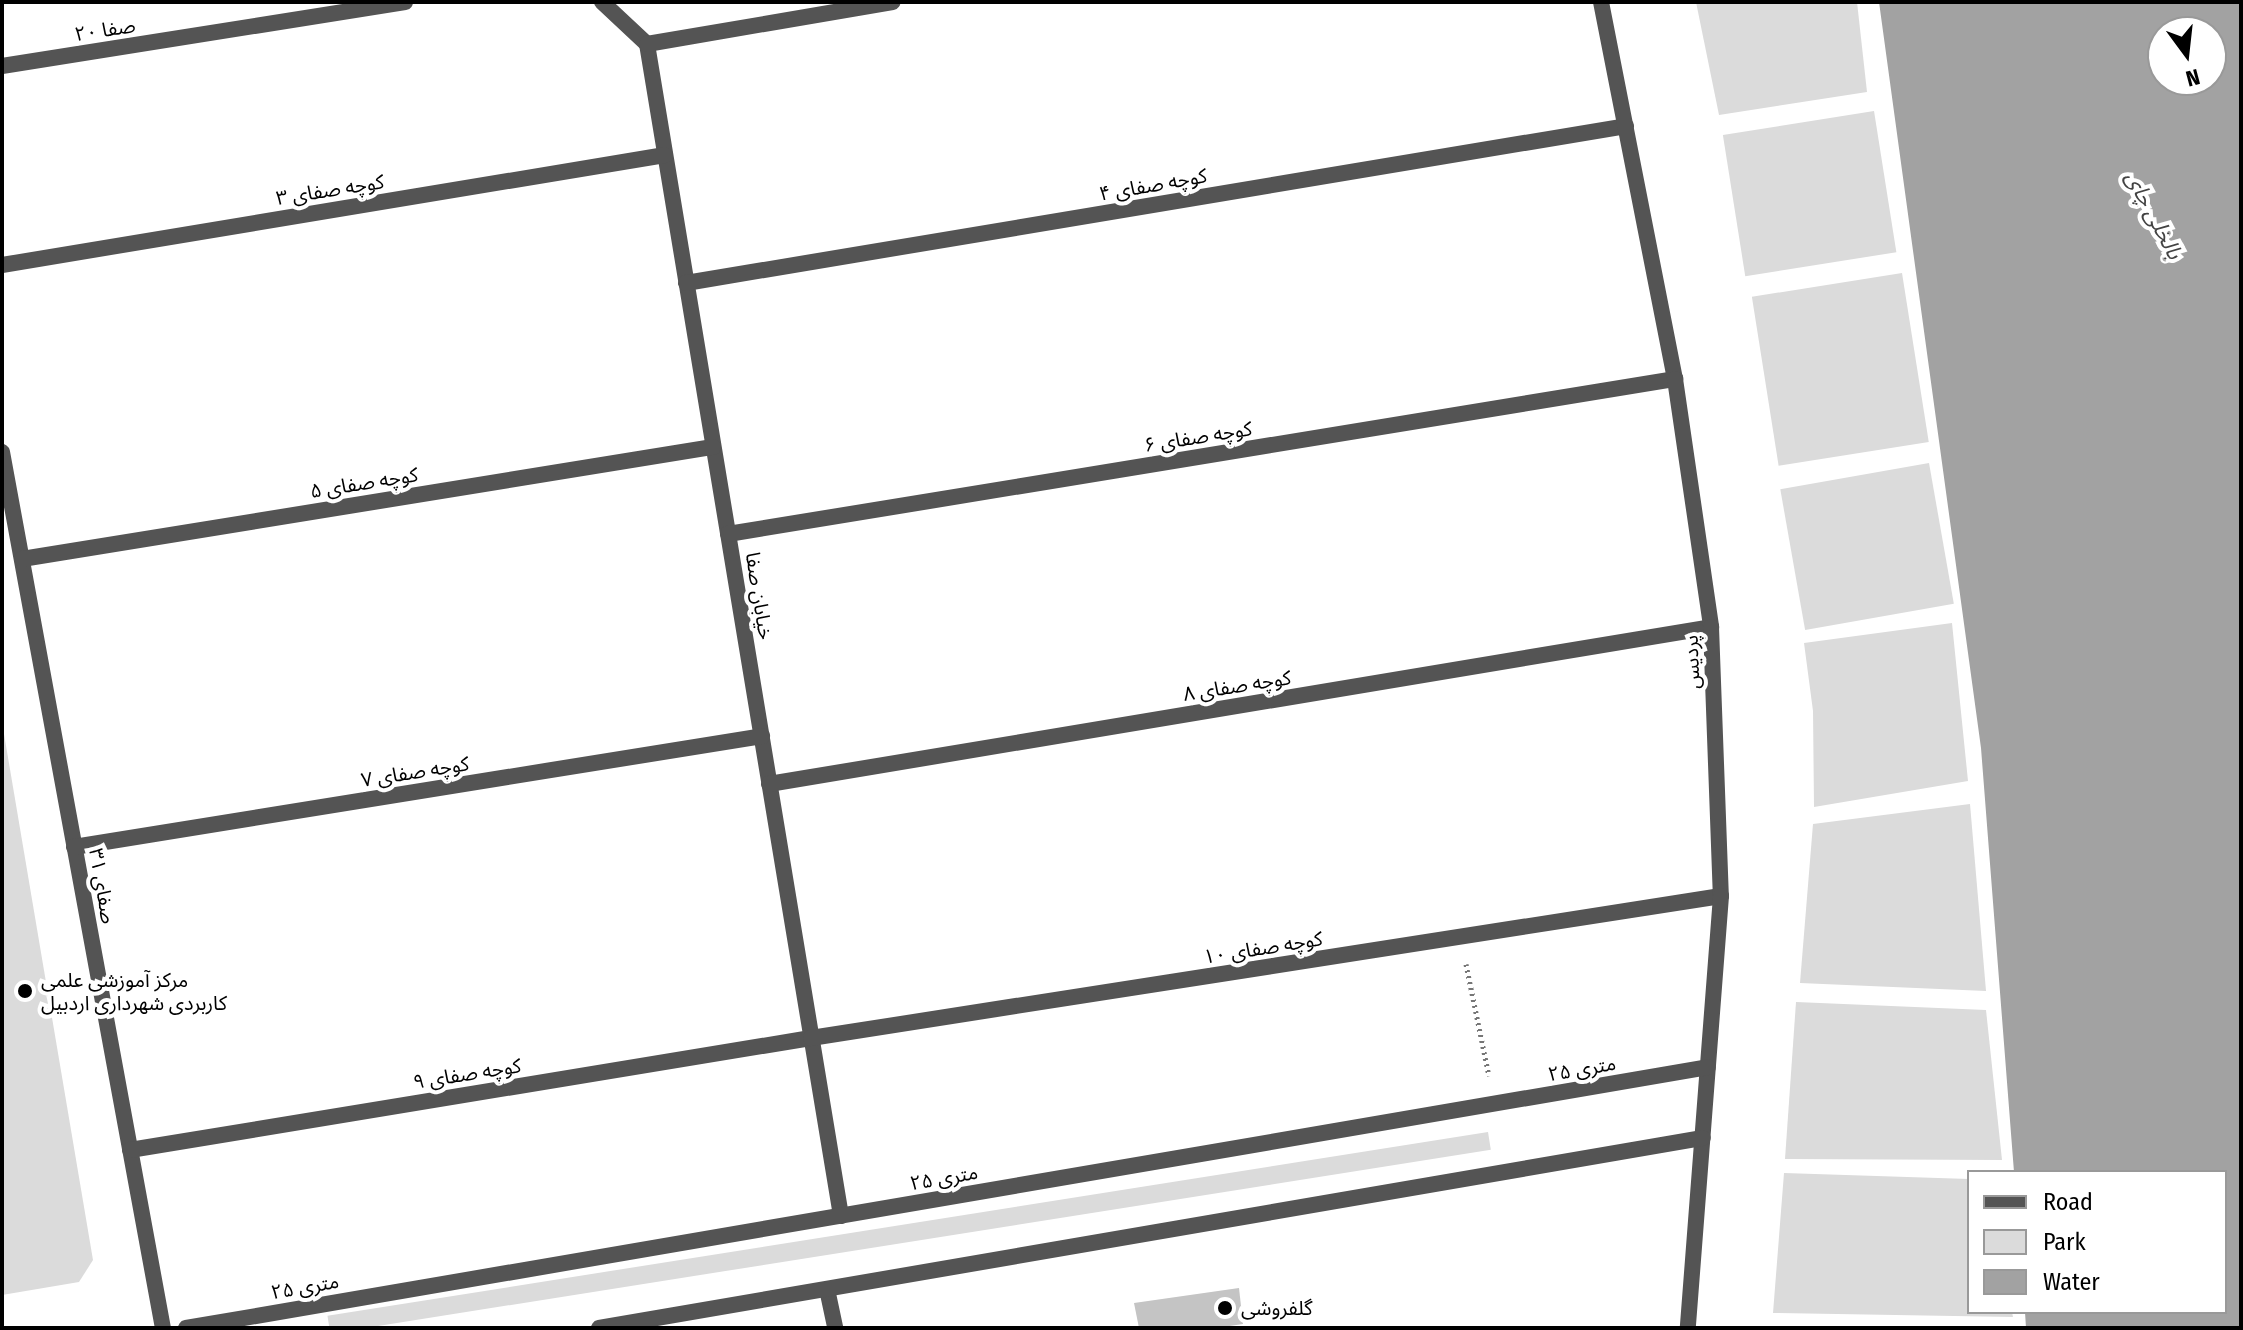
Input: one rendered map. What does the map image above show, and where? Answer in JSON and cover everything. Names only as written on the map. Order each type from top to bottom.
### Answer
[{"type":"street","name":"صفا ۲۰","points":[[2,66],[405,2]]},
{"type":"street","points":[[602,2],[647,44],[892,2]]},
{"type":"street","name":"پردیس","points":[[1601,2],[1675,379],[1711,627],[1721,896],[1688,1328]]},
{"type":"street","name":"خیابان صفا","points":[[647,44],[841,1216]]},
{"type":"street","name":"کوچه صفای ۴","points":[[686,283],[1626,126]]},
{"type":"street","name":"کوچه صفای ۳","points":[[2,265],[665,155]]},
{"type":"street","name":"کوچه صفای ۶","points":[[728,534],[1675,379]]},
{"type":"street","name":"کوچه صفای ۵","points":[[22,559],[713,447]]},
{"type":"street","name":"صفای ۳۱","points":[[2,452],[163,1328]]},
{"type":"street","name":"کوچه صفای ۸","points":[[769,784],[1711,627]]},
{"type":"street","name":"کوچه صفای ۷","points":[[74,847],[762,736]]},
{"type":"street","name":"کوچه صفای ۱۰","points":[[811,1038],[1721,896]]},
{"type":"street","name":"کوچه صفای ۹","points":[[130,1150],[811,1038]]},
{"type":"street","name":"۲۵ متری","points":[[186,1328],[1708,1067]]},
{"type":"street","points":[[599,1328],[1703,1138]]},
{"type":"street","points":[[827,1289],[835,1328]]},
{"type":"path","points":[[1461,937],[1494,1104]]},
{"type":"green space","points":[[1696,2],[1857,2],[1867,92],[1719,115]]},
{"type":"green space","points":[[1874,111],[1896,252],[1745,276],[1723,135]]},
{"type":"green space","points":[[1902,273],[1929,442],[1779,466],[1752,297]]},
{"type":"green space","points":[[1929,463],[1954,604],[1805,630],[1780,489]]},
{"type":"green space","points":[[1952,623],[1968,781],[1814,807],[1813,711],[1804,643]]},
{"type":"green space","name":"مرکز آموزشی علمی کاربردی شهرداری اردبیل","points":[[2,722],[93,1260],[79,1282],[2,1295]]},
{"type":"green space","points":[[1970,804],[1986,991],[1800,983],[1813,824]]},
{"type":"green space","points":[[1796,1002],[1986,1010],[2002,1160],[1785,1159]]},
{"type":"green space","points":[[1488,1132],[1491,1150],[366,1328],[329,1328],[327,1316]]},
{"type":"green space","points":[[1784,1173],[1967,1179],[1967,1314],[2012,1314],[2013,1317],[1773,1313]]},
{"type":"water","name":"بالخلی چای","points":[[1879,2],[2241,2],[2241,1328],[2026,1328],[2025,1314],[2227,1314],[2227,1170],[2014,1170],[1981,748]]},
{"type":"building","points":[[1239,1288],[1243,1324],[1216,1328],[1139,1328],[1134,1303]]},
{"type":"place","name":"مرکز آموزشی علمی کاربردی شهرداری اردبیل","points":[[25,991]]},
{"type":"place","name":"گلفروشی","points":[[1225,1308]]}]
